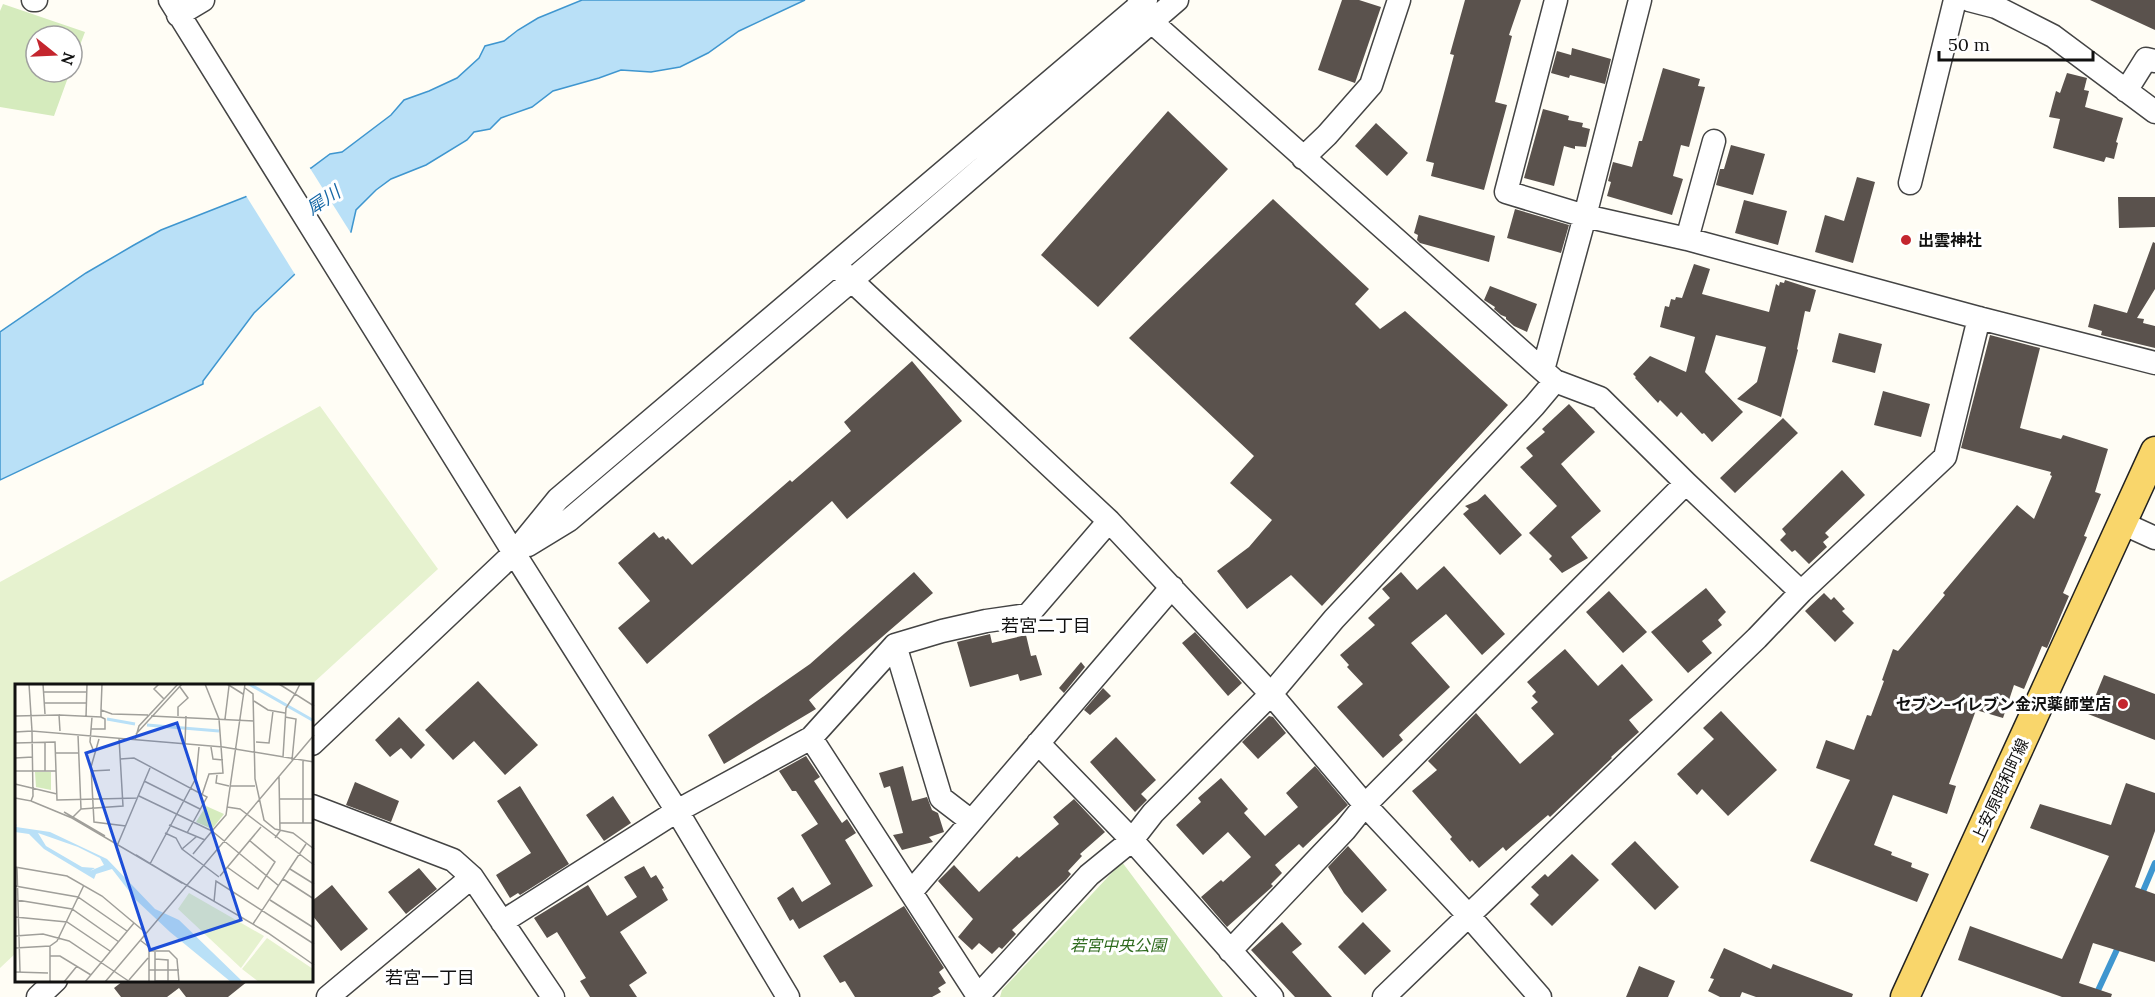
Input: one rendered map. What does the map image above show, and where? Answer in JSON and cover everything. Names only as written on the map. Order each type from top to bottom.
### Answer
[{"type":"main road","name":"上安原昭和町線","points":[[1905,997],[2155,451]]},
{"type":"street","points":[[203,0],[174,7],[677,811],[788,997]]},
{"type":"street","points":[[314,742],[514,553],[558,499],[835,265],[1144,10],[1177,0]]},
{"type":"street","points":[[1303,158],[1371,86],[1399,0]]},
{"type":"street","points":[[1556,0],[1506,192],[1586,216],[1687,239],[2155,363]]},
{"type":"street","points":[[811,738],[977,997],[1089,875],[1132,840],[1153,813],[1271,694],[1334,619],[1534,406],[1549,376],[1640,0]]},
{"type":"street","points":[[1910,183],[1955,0]]},
{"type":"street","points":[[1969,0],[1996,8],[2053,36],[2155,112]]},
{"type":"street","points":[[514,553],[569,520],[851,281],[1144,10]]},
{"type":"street","points":[[1144,10],[1303,158],[1549,376],[1600,398],[1801,592]]},
{"type":"street","points":[[2126,91],[2146,59],[2155,61]]},
{"type":"street","points":[[1687,239],[1714,141]]},
{"type":"street","points":[[835,265],[1109,521],[1271,694],[1365,805],[1469,916],[1540,997]]},
{"type":"street","points":[[1384,997],[1757,638],[1801,592],[1945,457],[1979,318]]},
{"type":"street","points":[[1230,951],[1345,830],[1365,805],[1686,483]]},
{"type":"street","points":[[502,922],[677,811],[811,738],[895,645],[986,621],[1028,615],[1109,521]]},
{"type":"street","points":[[2122,523],[2155,538]]},
{"type":"street","points":[[911,892],[1172,587]]},
{"type":"street","points":[[895,645],[941,798],[971,821]]},
{"type":"street","points":[[1038,743],[1132,840],[1272,997]]},
{"type":"street","points":[[314,807],[453,860],[472,877],[553,997]]},
{"type":"street","points":[[328,997],[472,877]]},
{"type":"street","points":[[38,997],[55,982]]},
{"type":"green space","points":[[3,4],[62,24],[24,24],[24,84],[66,84],[54,116],[0,107],[0,11]]},
{"type":"green space","points":[[320,406],[438,569],[312,684],[15,684],[15,954],[0,968],[0,582]]},
{"type":"green space","name":"若宮中央公園","points":[[1122,862],[1223,997],[1000,997],[1002,990]]},
{"type":"water","name":"犀川","points":[[582,0],[805,0],[739,31],[708,53],[680,67],[651,72],[621,70],[553,91],[532,107],[501,118],[490,129],[474,132],[467,140],[426,165],[391,179],[356,210],[351,232],[295,274],[254,313],[203,384],[0,480],[0,332],[86,273],[161,230],[245,197],[311,168],[330,154],[342,152],[391,115],[404,100],[457,78],[479,58],[485,46],[504,41],[538,18]]},
{"type":"pier","points":[[308,165],[352,235],[296,276],[245,194]]},
{"type":"building","points":[[1342,0],[1359,0],[1381,7],[1355,83],[1318,70]]},
{"type":"building","points":[[1465,0],[1521,0],[1509,35],[1512,36],[1495,102],[1507,105],[1484,190],[1431,176],[1434,163],[1426,161],[1454,55],[1450,54]]},
{"type":"building","points":[[2090,0],[2155,0],[2155,30]]},
{"type":"building","points":[[1572,48],[1611,59],[1605,84],[1570,75],[1569,78],[1551,73],[1557,51],[1571,55]]},
{"type":"building","points":[[1663,68],[1700,79],[1698,86],[1705,87],[1689,147],[1681,145],[1673,176],[1683,179],[1672,215],[1607,196],[1613,162],[1632,167]]},
{"type":"building","points":[[2067,73],[2087,78],[2084,90],[2089,91],[2085,107],[2123,118],[2114,159],[2106,157],[2104,162],[2053,148],[2060,119],[2049,117],[2056,91],[2060,93]]},
{"type":"building","points":[[1543,109],[1569,116],[1568,120],[1583,123],[1582,127],[1590,129],[1586,147],[1575,146],[1575,149],[1564,146],[1554,186],[1524,178]]},
{"type":"building","points":[[1168,111],[1228,169],[1098,307],[1041,255]]},
{"type":"building","points":[[1376,123],[1408,153],[1387,176],[1355,146]]},
{"type":"building","points":[[1731,145],[1765,154],[1753,195],[1716,185],[1720,169],[1724,169]]},
{"type":"building","points":[[1857,177],[1875,182],[1853,263],[1815,252],[1825,215],[1844,221]]},
{"type":"building","points":[[2118,197],[2155,197],[2155,227],[2119,228]]},
{"type":"building","points":[[1273,199],[1369,289],[1355,304],[1380,329],[1405,311],[1508,405],[1322,606],[1291,575],[1247,609],[1217,571],[1249,547],[1272,520],[1230,483],[1254,456],[1129,338]]},
{"type":"building","points":[[1744,200],[1787,211],[1778,245],[1735,233]]},
{"type":"building","points":[[1515,209],[1569,225],[1561,253],[1507,238]]},
{"type":"building","points":[[1419,215],[1495,236],[1489,262],[1420,243],[1417,240],[1418,235],[1414,233]]},
{"type":"building","points":[[2153,242],[2155,243],[2155,289],[2137,318],[2144,319],[2143,323],[2155,326],[2155,348],[2101,335],[2102,331],[2088,327],[2094,304],[2127,313]]},
{"type":"building","points":[[1694,264],[1710,269],[1702,294],[1769,312],[1776,284],[1779,286],[1780,282],[1784,283],[1785,280],[1816,290],[1810,312],[1805,311],[1781,417],[1737,399],[1757,382],[1766,347],[1716,335],[1705,372],[1743,412],[1712,442],[1681,412],[1677,417],[1660,400],[1658,403],[1633,374],[1650,356],[1686,372],[1695,337],[1660,327],[1665,306],[1669,307],[1671,299],[1682,298]]},
{"type":"building","points":[[1490,286],[1537,304],[1527,332],[1514,326],[1494,309],[1495,307],[1484,300]]},
{"type":"building","points":[[1839,333],[1882,344],[1875,373],[1832,362]]},
{"type":"building","points":[[1990,335],[2040,348],[2020,428],[2061,439],[2063,435],[2108,449],[2095,492],[2101,494],[2084,536],[2087,537],[2063,593],[2069,596],[2047,648],[2042,646],[2024,689],[2014,685],[2003,718],[1976,710],[1949,784],[1956,786],[1947,814],[1893,795],[1874,845],[1912,863],[1911,867],[1929,874],[1917,902],[1810,861],[1850,780],[1816,768],[1826,740],[1854,750],[1867,715],[1871,716],[1893,649],[1898,651],[2017,505],[2034,519],[2052,476],[2051,472],[1961,448]]},
{"type":"building","points":[[912,361],[962,421],[847,519],[832,501],[647,664],[618,628],[650,601],[618,563],[654,532],[659,538],[663,536],[666,540],[668,538],[692,565],[790,480],[792,482],[851,431],[844,422]]},
{"type":"building","points":[[1883,391],[1930,404],[1921,437],[1874,425]]},
{"type":"building","points":[[1569,404],[1595,432],[1561,464],[1601,511],[1571,537],[1588,558],[1562,573],[1549,559],[1552,556],[1529,533],[1557,506],[1520,467],[1533,456],[1526,448],[1545,432],[1542,429]]},
{"type":"building","points":[[1783,418],[1798,433],[1735,493],[1720,478]]},
{"type":"building","points":[[1842,470],[1865,495],[1825,533],[1829,537],[1823,542],[1827,547],[1809,564],[1795,550],[1792,552],[1780,540],[1786,534],[1782,529]]},
{"type":"building","points":[[1485,494],[1522,535],[1500,555],[1463,514],[1469,509],[1465,506],[1477,501]]},
{"type":"building","points":[[1444,566],[1505,634],[1482,655],[1446,614],[1411,643],[1450,687],[1399,735],[1403,740],[1383,758],[1337,707],[1363,684],[1347,667],[1349,665],[1340,655],[1375,625],[1368,618],[1390,598],[1382,589],[1401,572],[1417,590]]},
{"type":"building","points":[[914,572],[933,593],[809,700],[816,709],[724,764],[708,735],[810,664]]},
{"type":"building","points":[[1706,588],[1726,612],[1718,620],[1722,625],[1702,641],[1712,653],[1688,673],[1651,632]]},
{"type":"building","points":[[1609,591],[1647,632],[1623,653],[1586,612]]},
{"type":"building","points":[[1824,593],[1831,600],[1834,597],[1845,609],[1842,611],[1854,623],[1835,642],[1805,611]]},
{"type":"building","points":[[1195,632],[1242,683],[1228,696],[1182,643]]},
{"type":"building","points":[[990,634],[992,643],[1026,635],[1031,656],[1036,655],[1042,675],[1020,681],[1018,674],[970,687],[957,642]]},
{"type":"building","points":[[1565,649],[1598,686],[1622,664],[1653,700],[1629,720],[1639,732],[1550,817],[1548,815],[1506,851],[1503,847],[1479,868],[1472,860],[1470,862],[1450,839],[1452,837],[1412,791],[1437,770],[1428,761],[1476,713],[1520,764],[1554,734],[1531,708],[1538,702],[1532,696],[1536,692],[1527,682]]},
{"type":"building","points":[[1081,662],[1085,667],[1064,693],[1059,688]]},
{"type":"building","name":"セブン-イレブン金沢薬師堂店","points":[[2104,675],[2155,694],[2155,740],[2088,714]]},
{"type":"building","points":[[478,681],[538,745],[505,775],[474,741],[453,760],[425,730]]},
{"type":"building","points":[[1103,688],[1111,696],[1090,715],[1084,710]]},
{"type":"building","points":[[1721,711],[1777,770],[1728,816],[1702,789],[1697,795],[1677,774],[1714,739],[1703,728]]},
{"type":"building","points":[[1269,716],[1273,717],[1286,733],[1258,759],[1242,742]]},
{"type":"building","points":[[399,717],[425,745],[411,759],[401,748],[390,757],[375,740]]},
{"type":"building","points":[[1116,737],[1156,780],[1141,794],[1147,800],[1135,812],[1090,762]]},
{"type":"building","points":[[806,756],[820,777],[814,781],[842,823],[847,819],[856,833],[845,840],[873,886],[799,929],[793,919],[790,921],[777,898],[793,887],[802,902],[831,884],[801,835],[818,824],[796,791],[792,791],[779,771]]},
{"type":"building","points":[[903,766],[912,801],[927,797],[932,810],[938,813],[944,832],[929,837],[933,842],[902,850],[893,835],[903,833],[890,786],[884,788],[879,773]]},
{"type":"building","points":[[1315,766],[1348,805],[1303,848],[1299,844],[1275,865],[1282,873],[1271,884],[1273,886],[1227,927],[1201,897],[1221,880],[1223,882],[1251,857],[1228,832],[1203,855],[1176,825],[1201,802],[1198,798],[1221,778],[1248,809],[1244,813],[1265,836],[1298,807],[1286,793]]},
{"type":"building","points":[[355,782],[399,801],[391,822],[346,805]]},
{"type":"building","points":[[2126,783],[2155,793],[2155,831],[2135,887],[2155,894],[2155,962],[2093,943],[2079,983],[2112,994],[2111,997],[2062,997],[1958,960],[1970,926],[2062,959],[2109,856],[2030,828],[2040,804],[2111,825]]},
{"type":"building","points":[[520,786],[569,864],[520,895],[518,893],[510,898],[496,875],[531,853],[497,801]]},
{"type":"building","points":[[613,796],[631,823],[604,841],[586,815]]},
{"type":"building","points":[[1074,799],[1105,832],[1080,854],[1082,856],[1068,871],[1071,874],[1066,880],[1012,930],[1016,934],[1002,949],[999,947],[992,954],[979,943],[972,950],[958,937],[973,919],[938,881],[954,865],[979,892],[1017,856],[1019,858],[1059,824],[1053,817]]},
{"type":"building","points":[[1635,841],[1679,887],[1655,910],[1611,864]]},
{"type":"building","points":[[1348,846],[1387,890],[1362,913],[1344,893],[1328,867]]},
{"type":"building","points":[[1572,854],[1599,880],[1552,926],[1530,904],[1539,895],[1531,887],[1545,874],[1548,877]]},
{"type":"building","points":[[644,866],[651,878],[656,875],[668,900],[620,932],[647,973],[629,985],[637,997],[590,997],[580,981],[586,978],[557,932],[547,938],[534,918],[588,885],[607,916],[637,897],[624,877]]},
{"type":"building","points":[[419,868],[437,889],[406,914],[388,892]]},
{"type":"building","points":[[332,885],[368,929],[341,951],[314,917],[314,899]]},
{"type":"building","points":[[904,906],[944,968],[939,972],[946,983],[938,988],[941,992],[932,997],[855,997],[845,981],[840,983],[823,956]]},
{"type":"building","points":[[1282,922],[1302,944],[1292,952],[1332,997],[1295,997],[1251,950]]},
{"type":"building","points":[[1363,922],[1391,951],[1365,975],[1338,947]]},
{"type":"building","points":[[1724,948],[1771,969],[1773,964],[1853,994],[1852,997],[1756,997],[1742,992],[1740,997],[1720,997],[1708,991],[1714,979],[1710,978]]},
{"type":"building","points":[[1639,966],[1675,981],[1668,997],[1626,997]]},
{"type":"building","points":[[122,982],[247,982],[228,997],[186,997],[179,988],[167,997],[121,997],[114,988]]},
{"type":"waterway","points":[[2141,896],[2155,863]]},
{"type":"waterway","points":[[2095,997],[2120,943]]},
{"type":"place","name":"出雲神社","points":[[1906,240]]},
{"type":"place","name":"セブン-イレブン金沢薬師堂店","points":[[2123,704]]},
{"type":"district","name":"若宮二丁目","points":[[1046,625]]},
{"type":"district","name":"若宮一丁目","points":[[430,977]]}]
